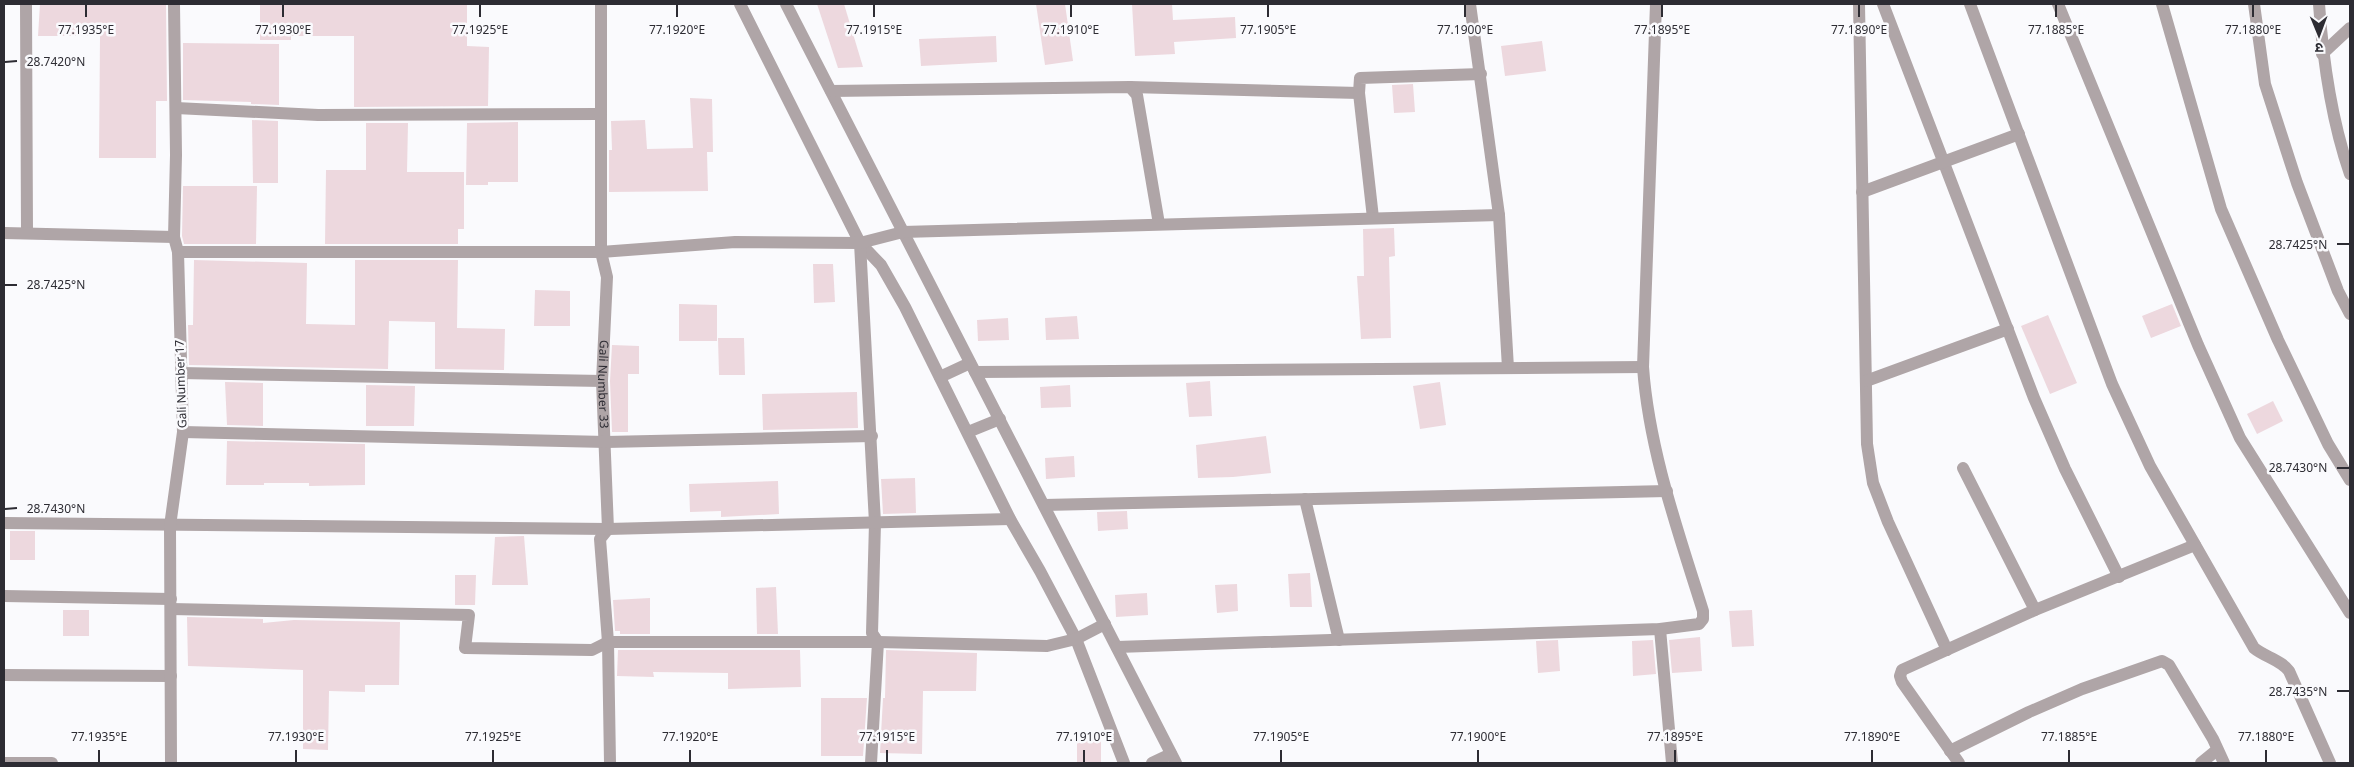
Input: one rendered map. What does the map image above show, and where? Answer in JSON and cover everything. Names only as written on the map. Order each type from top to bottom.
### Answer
[{"type":"street","points":[[26,4],[27,233]]},
{"type":"street","name":"Gali Number 17","points":[[171,763],[170,526],[183,432],[178,252],[174,237],[176,108],[174,4]]},
{"type":"street","name":"Gali Number 33","points":[[601,4],[601,252],[607,277],[602,381],[606,442],[608,529],[600,538],[608,642],[610,763]]},
{"type":"street","points":[[740,4],[860,242],[881,264],[970,431],[1010,519],[1079,637],[1124,763]]},
{"type":"street","points":[[786,4],[1044,505],[1099,627],[1117,647],[1165,760]]},
{"type":"street","points":[[1470,4],[1499,215],[1508,368]]},
{"type":"street","points":[[1117,647],[1660,629],[1691,627],[1699,624],[1703,619],[1703,611],[1667,491],[1645,400],[1643,367],[1656,4]]},
{"type":"street","points":[[1859,4],[1867,444],[1873,483],[1888,522],[1947,650]]},
{"type":"street","points":[[1884,4],[2008,329],[2065,469],[2119,577]]},
{"type":"street","points":[[1970,4],[2112,384],[2150,466],[2254,648],[2262,655],[2285,666],[2289,671],[2330,763]]},
{"type":"street","points":[[2058,4],[2198,345],[2240,438],[2350,613]]},
{"type":"street","points":[[2162,4],[2221,209],[2278,340],[2328,444],[2350,480]]},
{"type":"street","points":[[2254,4],[2264,84],[2297,183],[2338,291],[2350,314]]},
{"type":"street","points":[[2319,4],[2322,54],[2330,106],[2348,160],[2350,174]]},
{"type":"street","points":[[2322,54],[2350,28]]},
{"type":"street","points":[[1374,218],[1359,93],[1360,78],[1481,74]]},
{"type":"street","points":[[831,91],[1130,87],[1359,93]]},
{"type":"street","points":[[1130,87],[1137,95],[1159,224]]},
{"type":"street","points":[[176,108],[318,115],[601,114]]},
{"type":"street","points":[[1862,192],[2019,134]]},
{"type":"street","points":[[178,252],[601,252],[735,242],[860,242],[903,232],[1499,215]]},
{"type":"street","points":[[4,233],[174,237]]},
{"type":"street","points":[[860,242],[872,436],[875,523],[872,633],[878,642],[871,763]]},
{"type":"street","points":[[1866,381],[2008,329]]},
{"type":"street","points":[[942,376],[957,369],[972,367],[1643,367]]},
{"type":"street","points":[[181,373],[602,381]]},
{"type":"street","points":[[970,431],[1000,419]]},
{"type":"street","points":[[183,432],[606,442],[872,436]]},
{"type":"street","points":[[1963,468],[2035,610]]},
{"type":"street","points":[[1044,505],[1667,491]]},
{"type":"street","points":[[1305,499],[1339,640]]},
{"type":"street","points":[[4,523],[608,529],[1010,519]]},
{"type":"street","points":[[1959,763],[1900,676],[1906,667],[2035,610],[2195,545]]},
{"type":"street","points":[[4,596],[469,615],[465,648],[592,650],[608,642],[878,642],[1047,646],[1079,637],[1099,627]]},
{"type":"street","points":[[1660,629],[1672,763]]},
{"type":"street","points":[[1950,751],[2029,712],[2082,689],[2162,660],[2169,665],[2224,763]]},
{"type":"street","points":[[4,675],[171,676]]},
{"type":"street","points":[[2201,763],[2218,750]]},
{"type":"street","points":[[4,763],[52,763]]},
{"type":"building","points":[[40,4],[166,4],[167,101],[156,101],[156,158],[99,158],[100,36],[38,36]]},
{"type":"building","points":[[260,4],[467,4],[467,46],[489,47],[488,106],[354,107],[354,36],[291,36],[291,40],[260,40]]},
{"type":"building","points":[[817,4],[844,4],[863,67],[838,68]]},
{"type":"building","points":[[1036,4],[1065,4],[1073,61],[1045,65]]},
{"type":"building","points":[[1132,4],[1172,4],[1173,20],[1235,17],[1236,38],[1174,42],[1175,54],[1135,56]]},
{"type":"building","points":[[996,36],[997,62],[921,66],[919,39]]},
{"type":"building","points":[[1542,41],[1546,71],[1505,76],[1501,46]]},
{"type":"building","points":[[183,43],[279,44],[279,105],[251,104],[251,102],[183,100]]},
{"type":"building","points":[[1413,84],[1415,112],[1394,113],[1392,85]]},
{"type":"building","points":[[690,98],[712,99],[713,152],[707,152],[708,191],[609,192],[609,150],[612,150],[611,121],[645,120],[647,149],[693,148]]},
{"type":"building","points":[[252,120],[278,121],[278,183],[253,183]]},
{"type":"building","points":[[518,122],[518,182],[488,182],[488,185],[466,185],[467,123]]},
{"type":"building","points":[[366,123],[408,123],[407,172],[464,172],[464,229],[458,229],[458,244],[325,244],[326,170],[366,170]]},
{"type":"building","points":[[183,186],[257,186],[256,244],[184,244],[182,236]]},
{"type":"building","points":[[1394,228],[1395,256],[1389,257],[1391,338],[1361,339],[1357,276],[1364,276],[1363,229]]},
{"type":"building","points":[[194,260],[307,263],[306,324],[355,325],[355,260],[458,260],[457,328],[505,329],[504,370],[435,369],[435,322],[389,321],[388,369],[189,365],[188,325],[193,325]]},
{"type":"building","points":[[813,264],[833,264],[835,302],[814,303]]},
{"type":"building","points":[[535,290],[570,291],[570,326],[534,326]]},
{"type":"building","points":[[679,304],[717,305],[717,341],[679,341]]},
{"type":"building","points":[[2172,304],[2181,326],[2151,338],[2142,316]]},
{"type":"building","points":[[2048,315],[2077,383],[2050,394],[2021,326]]},
{"type":"building","points":[[1077,316],[1079,339],[1046,340],[1045,318]]},
{"type":"building","points":[[1008,318],[1009,340],[978,341],[977,320]]},
{"type":"building","points":[[718,338],[744,338],[745,375],[719,375]]},
{"type":"building","points":[[612,345],[639,346],[639,374],[628,374],[628,432],[612,432],[610,381]]},
{"type":"building","points":[[1210,381],[1212,416],[1189,417],[1186,383]]},
{"type":"building","points":[[225,382],[263,383],[263,426],[227,425]]},
{"type":"building","points":[[1440,382],[1446,425],[1420,429],[1413,386]]},
{"type":"building","points":[[366,385],[415,386],[414,426],[366,426]]},
{"type":"building","points":[[1070,385],[1071,407],[1041,408],[1040,387]]},
{"type":"building","points":[[857,392],[858,428],[763,430],[762,394]]},
{"type":"building","points":[[2273,401],[2283,421],[2257,434],[2247,414]]},
{"type":"building","points":[[1266,436],[1271,473],[1198,478],[1196,445]]},
{"type":"building","points":[[227,441],[365,444],[365,485],[309,486],[309,483],[264,483],[264,485],[226,485]]},
{"type":"building","points":[[1074,456],[1075,477],[1046,479],[1045,458]]},
{"type":"building","points":[[915,478],[916,513],[883,514],[881,479]]},
{"type":"building","points":[[778,481],[779,514],[721,517],[721,511],[690,512],[689,484]]},
{"type":"building","points":[[1127,511],[1128,529],[1098,531],[1097,512]]},
{"type":"building","points":[[10,531],[35,531],[35,560],[10,560]]},
{"type":"building","points":[[524,536],[528,585],[492,585],[495,537]]},
{"type":"building","points":[[1310,573],[1312,607],[1290,607],[1288,574]]},
{"type":"building","points":[[455,575],[476,575],[475,605],[455,605]]},
{"type":"building","points":[[1237,584],[1238,611],[1217,613],[1215,585]]},
{"type":"building","points":[[776,587],[778,634],[757,634],[756,588]]},
{"type":"building","points":[[1147,593],[1148,615],[1116,617],[1115,595]]},
{"type":"building","points":[[650,598],[650,634],[620,634],[620,631],[615,631],[613,600]]},
{"type":"building","points":[[63,610],[89,610],[89,636],[63,636]]},
{"type":"building","points":[[1752,610],[1754,646],[1732,647],[1729,611]]},
{"type":"building","points":[[187,617],[263,619],[263,623],[294,620],[400,622],[399,685],[365,685],[365,692],[329,691],[328,750],[303,749],[303,670],[188,666]]},
{"type":"building","points":[[1700,637],[1702,671],[1672,673],[1669,640]]},
{"type":"building","points":[[1558,640],[1560,671],[1538,673],[1536,641]]},
{"type":"building","points":[[1653,640],[1656,674],[1633,676],[1632,641]]},
{"type":"building","points":[[618,650],[800,650],[801,687],[728,689],[728,673],[653,672],[654,677],[617,676]]},
{"type":"building","points":[[886,650],[977,653],[976,691],[923,691],[922,754],[880,753],[883,698],[885,698]]},
{"type":"building","points":[[821,698],[867,698],[863,756],[821,756]]},
{"type":"building","points":[[1077,736],[1101,736],[1101,763],[1077,763]]}]
